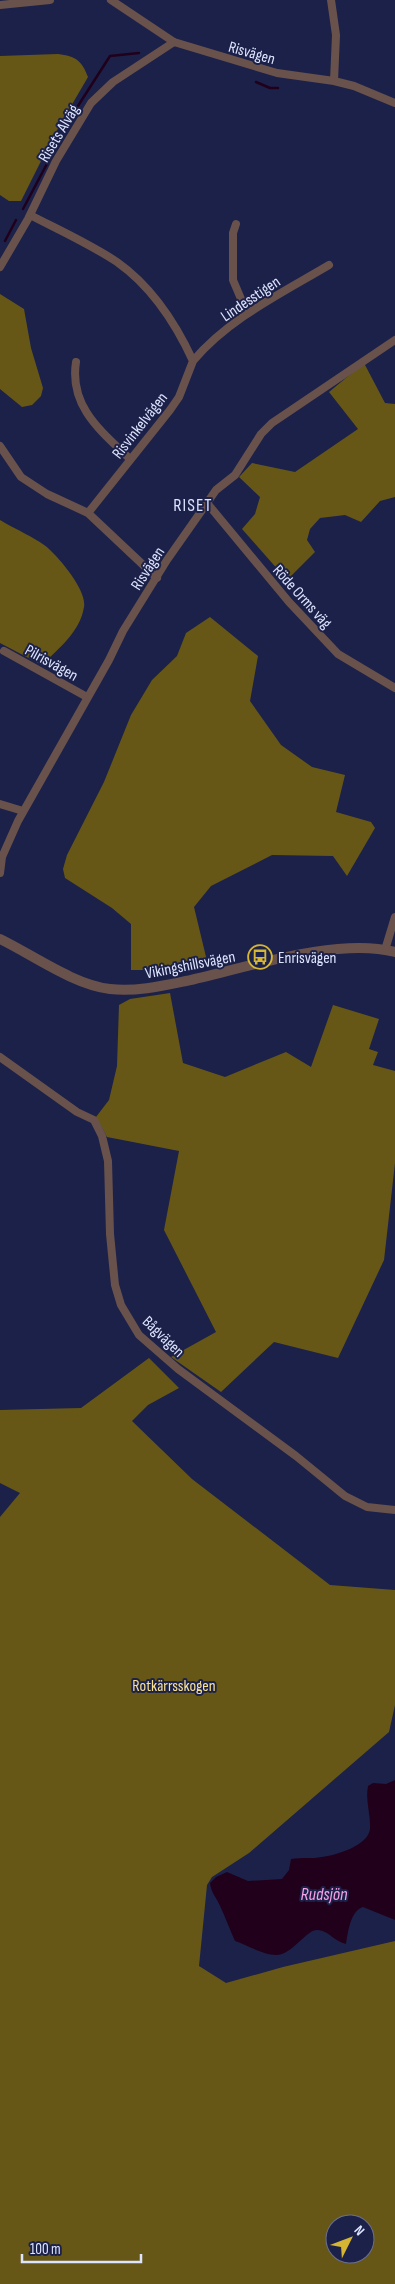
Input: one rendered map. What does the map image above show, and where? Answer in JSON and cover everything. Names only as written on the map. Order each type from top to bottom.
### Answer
[{"type":"street","points":[[0,5],[50,0]]},
{"type":"street","name":"Risvägen","points":[[112,0],[174,42],[277,73],[334,81],[354,86],[395,103]]},
{"type":"street","points":[[331,0],[336,35],[334,81]]},
{"type":"street","name":"Risets Alväg","points":[[0,268],[30,215],[56,161],[92,103],[112,82],[174,42]]},
{"type":"street","points":[[30,215],[94,248],[118,263],[136,278],[172,322],[184,341],[192,361]]},
{"type":"street","points":[[236,224],[233,233],[233,280],[247,314]]},
{"type":"street","name":"Lindesstigen","points":[[192,361],[201,351],[247,314],[329,265]]},
{"type":"street","name":"Risvägen","points":[[0,873],[4,852],[23,811],[109,660],[123,631],[216,490],[235,475],[261,434],[272,423],[395,340]]},
{"type":"street","name":"Risvinkelvägen","points":[[88,513],[179,397],[192,361]]},
{"type":"street","points":[[76,362],[75,374],[87,414],[97,429],[130,459]]},
{"type":"street","points":[[0,446],[22,477],[31,484],[88,513],[157,578]]},
{"type":"street","name":"Röde Orms väg","points":[[207,503],[289,602],[338,654],[395,688]]},
{"type":"street","name":"Pilrisvägen","points":[[4,651],[87,697]]},
{"type":"street","points":[[0,804],[23,811]]},
{"type":"street","points":[[390,951],[395,917]]},
{"type":"street","name":"Vikingshillsvägen","points":[[0,939],[72,976],[110,989],[155,988],[319,952],[358,947],[390,951]]},
{"type":"street","name":"Bågvägen","points":[[0,1057],[77,1112],[94,1120],[102,1136],[108,1162],[110,1234],[115,1286],[120,1305],[140,1335],[178,1369],[303,1461],[345,1496],[367,1507],[395,1510]]},
{"type":"green space","points":[[58,54],[78,60],[88,77],[53,137],[21,201],[9,201],[0,195],[0,56]]},
{"type":"green space","points":[[0,294],[24,309],[31,348],[43,388],[41,396],[32,405],[22,407],[0,389]]},
{"type":"green space","points":[[364,363],[385,403],[395,404],[395,497],[380,501],[361,522],[345,515],[320,518],[310,529],[307,540],[315,552],[287,580],[242,529],[255,514],[260,497],[239,477],[252,463],[295,472],[358,429],[329,392]]},
{"type":"green space","points":[[0,520],[45,545],[72,576],[84,600],[82,616],[73,632],[62,646],[42,665],[0,643]]},
{"type":"green space","points":[[210,617],[258,656],[250,701],[281,745],[312,767],[345,775],[336,812],[371,822],[375,828],[347,876],[333,856],[272,855],[211,886],[194,907],[207,961],[173,970],[131,970],[131,924],[112,908],[65,878],[63,869],[67,855],[104,782],[131,715],[152,680],[177,656],[186,633]]},
{"type":"green space","points":[[170,993],[183,1063],[225,1077],[286,1052],[311,1067],[333,1005],[379,1019],[369,1049],[378,1052],[373,1065],[395,1071],[395,1163],[384,1260],[338,1358],[274,1342],[221,1392],[171,1357],[216,1332],[164,1230],[179,1151],[107,1137],[96,1117],[109,1100],[117,1066],[119,1005],[130,999]]},
{"type":"green space","name":"Rotkärrsskogen","points":[[149,1358],[179,1388],[148,1405],[132,1421],[192,1479],[330,1585],[395,1590],[395,1705],[389,1732],[249,1853],[212,1877],[207,1885],[199,1966],[226,1983],[283,1967],[395,1941],[395,2284],[0,2284],[0,1517],[20,1493],[0,1483],[0,1410],[81,1408]]},
{"type":"water","name":"Rudsjön","points":[[395,1780],[395,1920],[363,1907],[352,1918],[346,1944],[318,1930],[309,1933],[288,1951],[276,1955],[260,1952],[235,1941],[210,1883],[216,1877],[227,1872],[248,1881],[282,1879],[289,1870],[291,1859],[328,1856],[358,1845],[368,1835],[370,1829],[367,1797],[368,1786],[373,1783],[386,1784]]},
{"type":"waterway","points":[[23,209],[76,109],[110,56],[139,53]]},
{"type":"waterway","points":[[256,82],[270,88],[278,88]]},
{"type":"waterway","points":[[5,241],[16,220]]},
{"type":"place","name":"Enrisvägen","points":[[260,957]]},
{"type":"district","name":"RISET","points":[[193,505]]}]
